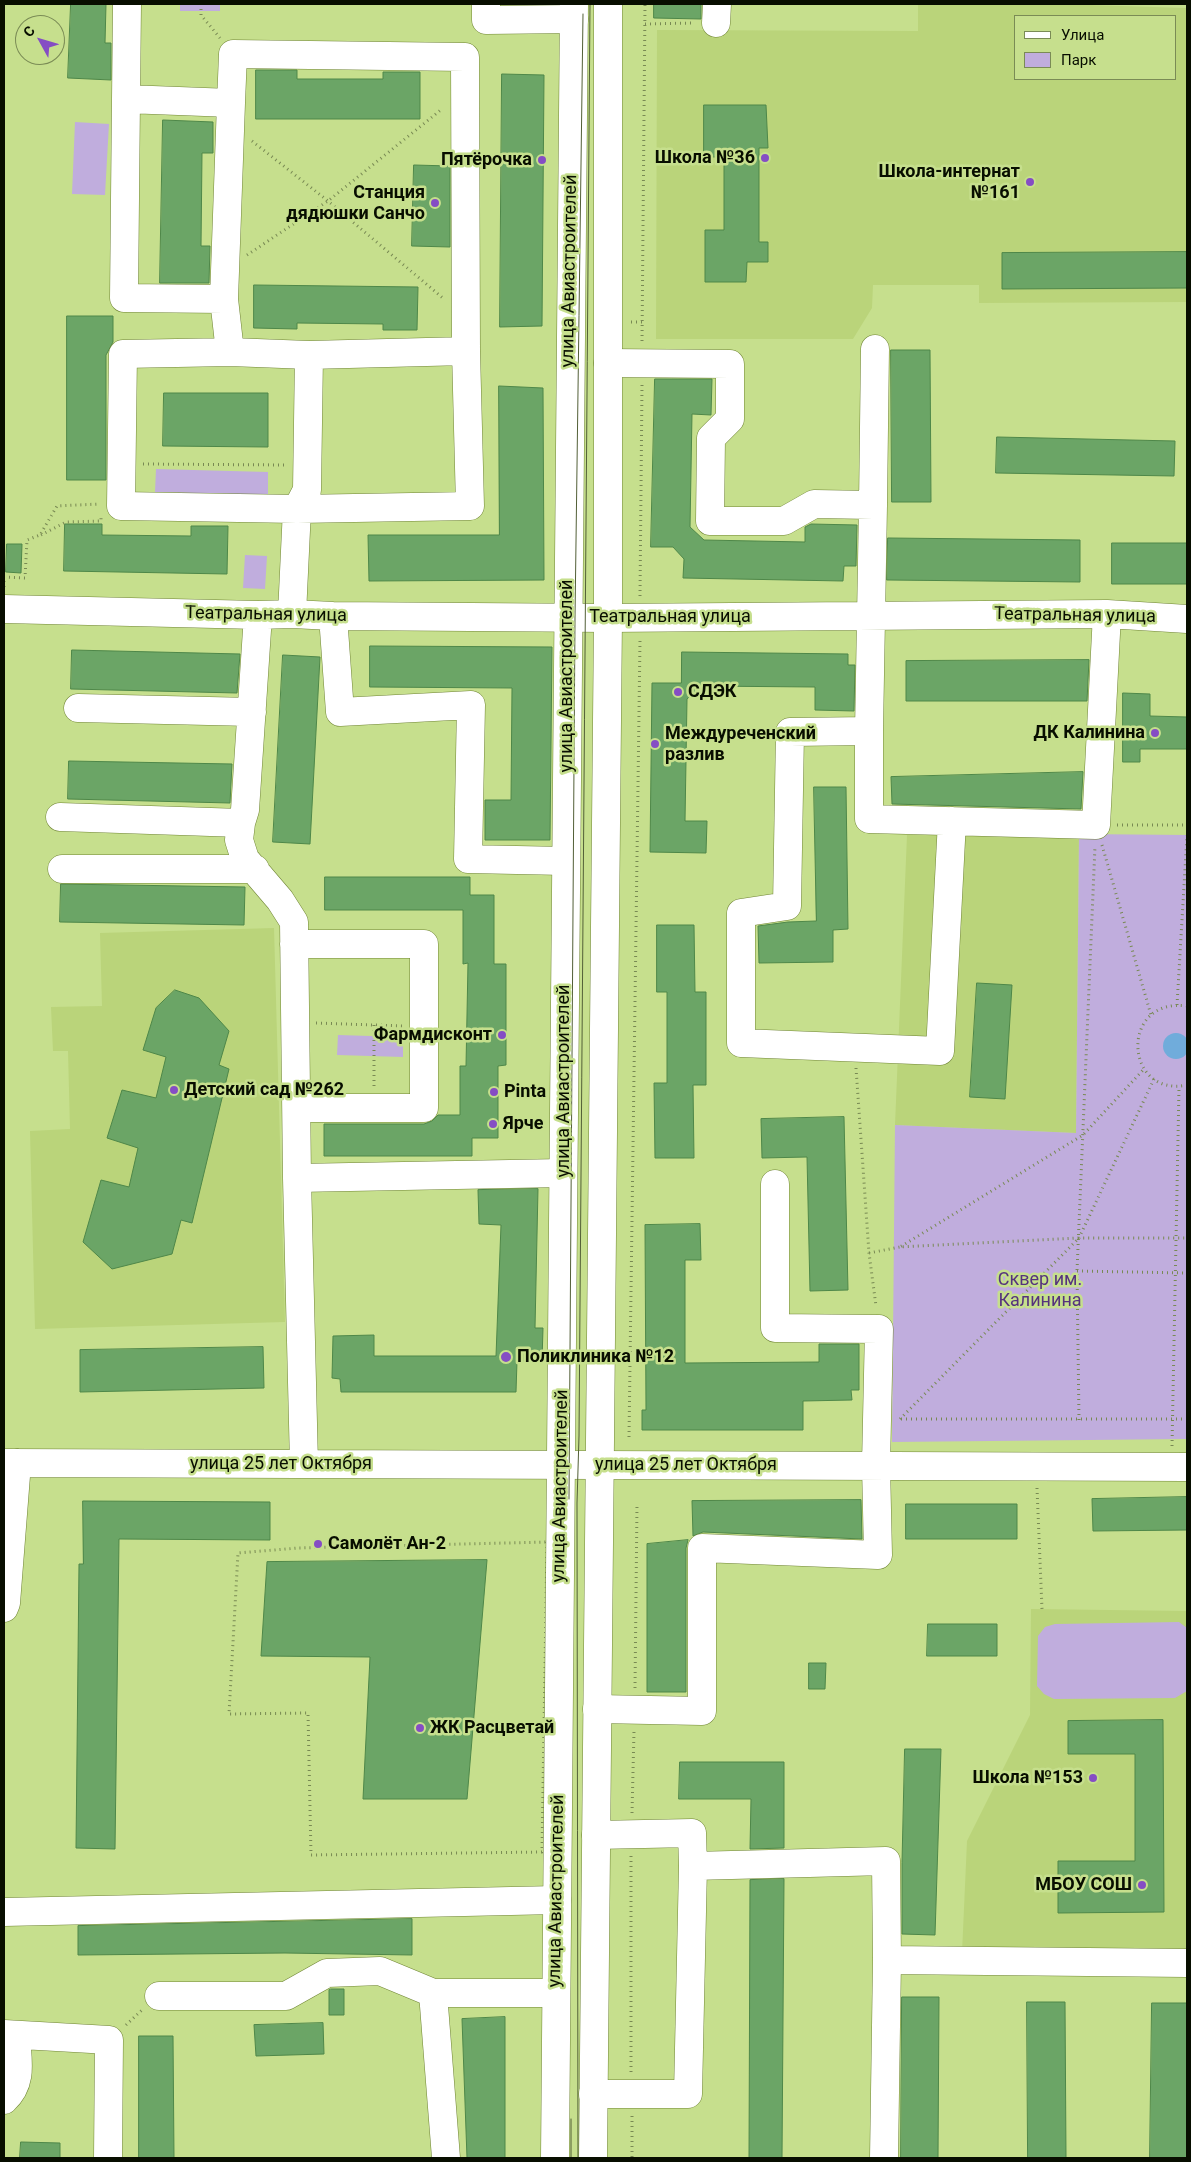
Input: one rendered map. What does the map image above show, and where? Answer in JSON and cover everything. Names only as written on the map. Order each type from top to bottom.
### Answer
[{"type":"main road","points":[[127,4],[124,298],[224,299]]},
{"type":"main road","points":[[486,4],[486,20],[574,12]]},
{"type":"main road","name":"улица Авиастроителей","points":[[593,2158],[608,618],[608,4]]},
{"type":"main road","name":"улица Авиастроителей","points":[[555,2158],[562,1464],[567,617],[574,12]]},
{"type":"main road","points":[[230,352],[224,299],[233,54],[465,57],[466,351],[470,506],[298,509],[122,506],[123,354],[230,352],[309,354],[466,351]]},
{"type":"main road","points":[[126,99],[231,113]]},
{"type":"main road","points":[[875,349],[870,615],[869,819],[1096,825],[1107,614]]},
{"type":"main road","points":[[292,614],[298,509],[307,490],[309,354]]},
{"type":"main road","points":[[608,363],[730,364],[730,419],[711,438],[710,521],[784,521],[814,504],[873,504]]},
{"type":"main road","name":"Театральная улица","points":[[4,610],[333,616],[608,618],[1107,614],[1187,619]]},
{"type":"main road","points":[[258,615],[245,810],[239,840],[245,859],[280,900],[294,922],[297,1108],[296,1178],[304,1464]]},
{"type":"main road","points":[[333,616],[340,712],[471,705],[468,859],[565,861]]},
{"type":"main road","points":[[78,708],[252,712]]},
{"type":"main road","points":[[869,731],[790,732],[787,906],[741,913],[741,1042],[940,1051],[952,821]]},
{"type":"main road","points":[[60,817],[241,823]]},
{"type":"main road","points":[[62,869],[255,869]]},
{"type":"main road","points":[[294,944],[424,944],[424,1108],[297,1108]]},
{"type":"main road","points":[[296,1178],[563,1173]]},
{"type":"main road","points":[[597,1709],[702,1711],[702,1548],[878,1555],[876,1466],[889,1421],[879,1329],[775,1328],[775,1184]]},
{"type":"main road","name":"улица 25 лет Октября","points":[[11,1463],[876,1466],[1179,1460]]},
{"type":"main road","points":[[4,1604],[11,1463]]},
{"type":"main road","points":[[593,2094],[688,2094],[693,1866],[692,1833],[596,1835]]},
{"type":"main road","points":[[693,1866],[886,1861],[887,1960],[884,2158]]},
{"type":"main road","points":[[4,1912],[557,1900]]},
{"type":"main road","points":[[887,1960],[1187,1962]]},
{"type":"main road","points":[[159,1996],[286,1996],[327,1973],[380,1971],[433,1993],[556,1993]]},
{"type":"main road","points":[[433,1993],[446,2158]]},
{"type":"main road","points":[[4,2100],[16,2087],[18,2074],[10,2034],[109,2040],[108,2158]]},
{"type":"path","points":[[201,4],[201,15],[233,54]]},
{"type":"path","points":[[630,1437],[645,4]]},
{"type":"path","points":[[644,24],[717,13]]},
{"type":"path","points":[[226,269],[328,201],[465,91]]},
{"type":"path","points":[[231,113],[328,201],[466,317]]},
{"type":"path","points":[[122,464],[308,465]]},
{"type":"path","points":[[4,610],[4,577],[25,578],[27,540],[40,535],[66,522],[101,521],[101,504],[57,506],[40,535]]},
{"type":"path","points":[[1096,825],[1187,825]]},
{"type":"path","points":[[1096,825],[1151,1015]]},
{"type":"path","points":[[1079,1420],[1077,1271],[1096,825]]},
{"type":"path","points":[[1177,1005],[1187,835]]},
{"type":"path","points":[[1187,1006],[1177,1005],[1163,1008],[1151,1015],[1142,1026],[1137,1039],[1138,1056],[1144,1069],[1154,1079],[1167,1085],[1179,1087],[1187,1085]]},
{"type":"path","points":[[296,1023],[424,1027]]},
{"type":"path","points":[[374,1025],[374,1108]]},
{"type":"path","points":[[855,1048],[869,1253],[879,1329]]},
{"type":"path","points":[[900,1247],[1083,1135],[1144,1069]]},
{"type":"path","points":[[889,1421],[1078,1238],[1154,1079]]},
{"type":"path","points":[[1179,1087],[1172,1419],[1179,1460]]},
{"type":"path","points":[[869,1253],[900,1247],[1078,1238],[1187,1238]]},
{"type":"path","points":[[1077,1271],[1187,1273]]},
{"type":"path","points":[[889,1421],[1187,1419]]},
{"type":"path","points":[[1036,1483],[1042,1609]]},
{"type":"path","points":[[546,1542],[542,1852],[311,1855],[308,1713],[228,1714],[238,1553],[298,1548],[546,1542]]},
{"type":"path","points":[[109,2040],[159,1996]]},
{"type":"shaded area","points":[[918,4],[1054,4],[1187,8],[1187,302],[979,303],[979,285],[873,285],[872,308],[853,339],[656,339],[657,30],[918,31]]},
{"type":"shaded area","points":[[1079,834],[1076,1133],[895,1125],[907,835]]},
{"type":"shaded area","name":"Детский сад №262","points":[[274,928],[285,1322],[35,1329],[30,1131],[70,1129],[68,1051],[53,1051],[51,1007],[102,1006],[100,933]]},
{"type":"shaded area","name":"Школа №153","points":[[1031,1609],[1187,1611],[1187,1957],[962,1953],[967,1841],[1030,1715]]},
{"type":"green space","points":[[180,4],[220,4],[220,11],[180,11]]},
{"type":"green space","points":[[75,122],[109,124],[105,195],[72,194]]},
{"type":"green space","points":[[156,469],[268,472],[268,495],[155,492]]},
{"type":"green space","points":[[245,555],[267,556],[265,589],[243,588]]},
{"type":"green space","name":"Сквер им. Калинина","points":[[1079,834],[1187,835],[1187,1439],[892,1442],[895,1125],[1076,1133]]},
{"type":"green space","points":[[338,1035],[403,1037],[403,1057],[337,1055]]},
{"type":"green space","points":[[1179,1622],[1187,1628],[1187,1691],[1175,1698],[1054,1699],[1044,1694],[1037,1686],[1038,1636],[1045,1627],[1055,1624]]},
{"type":"water","points":[[1176,1033],[1186,1036],[1189,1046],[1186,1056],[1176,1059],[1166,1056],[1163,1046],[1166,1036]]},
{"type":"building","points":[[71,4],[106,4],[105,43],[111,43],[111,80],[68,78]]},
{"type":"building","points":[[654,4],[701,4],[701,19],[654,18]]},
{"type":"building","points":[[256,70],[297,70],[297,79],[383,79],[383,72],[420,72],[420,119],[256,119]]},
{"type":"building","points":[[502,74],[544,75],[542,326],[500,327]]},
{"type":"building","name":"Школа №36","points":[[704,105],[766,105],[768,148],[759,148],[759,242],[768,242],[768,262],[747,262],[746,282],[705,282],[705,230],[724,230],[724,157],[704,157]]},
{"type":"building","points":[[163,120],[213,122],[213,153],[202,153],[201,246],[210,246],[209,283],[160,283]]},
{"type":"building","points":[[414,165],[450,166],[450,247],[412,246]]},
{"type":"building","points":[[1187,252],[1187,288],[1002,289],[1002,253]]},
{"type":"building","points":[[254,285],[418,287],[417,330],[383,330],[383,324],[297,323],[297,329],[254,328]]},
{"type":"building","points":[[67,316],[113,316],[113,342],[106,355],[106,480],[67,480]]},
{"type":"building","points":[[891,350],[930,350],[931,502],[892,502]]},
{"type":"building","points":[[655,379],[712,379],[711,415],[692,414],[690,527],[704,540],[805,542],[805,527],[811,524],[857,525],[856,566],[844,566],[843,581],[683,578],[684,559],[673,547],[651,547]]},
{"type":"building","points":[[499,386],[543,388],[544,580],[369,581],[368,535],[499,535]]},
{"type":"building","points":[[164,393],[268,393],[268,447],[163,446]]},
{"type":"building","points":[[997,437],[1175,441],[1174,476],[996,473]]},
{"type":"building","points":[[65,524],[102,524],[102,535],[191,536],[191,526],[228,526],[227,574],[64,571]]},
{"type":"building","points":[[888,538],[1080,540],[1080,582],[887,580]]},
{"type":"building","points":[[1112,543],[1187,543],[1187,584],[1112,584]]},
{"type":"building","points":[[7,544],[22,544],[21,573],[6,572]]},
{"type":"building","points":[[370,646],[552,647],[550,840],[485,840],[485,800],[511,800],[512,688],[370,687]]},
{"type":"building","points":[[72,650],[240,654],[237,693],[71,689]]},
{"type":"building","points":[[682,652],[848,654],[848,665],[855,665],[854,711],[815,710],[815,687],[701,686],[687,699],[685,821],[707,821],[706,853],[650,852],[652,683],[681,683]]},
{"type":"building","points":[[283,655],[320,657],[310,844],[273,842]]},
{"type":"building","points":[[1089,660],[1087,701],[906,701],[906,661]]},
{"type":"building","name":"ДК Калинина","points":[[1123,693],[1150,694],[1150,716],[1187,717],[1187,749],[1140,749],[1140,762],[1123,762]]},
{"type":"building","points":[[69,761],[232,764],[230,803],[68,799]]},
{"type":"building","points":[[1083,772],[1081,809],[892,804],[891,777]]},
{"type":"building","points":[[814,787],[846,787],[848,929],[833,930],[833,962],[759,963],[758,926],[816,921]]},
{"type":"building","points":[[325,877],[470,877],[470,895],[494,895],[494,964],[506,964],[506,1065],[498,1066],[498,1138],[472,1138],[472,1156],[324,1156],[324,1124],[424,1124],[432,1121],[438,1115],[460,1115],[460,1066],[466,1066],[468,963],[463,964],[463,910],[325,910]]},
{"type":"building","points":[[61,884],[245,887],[244,925],[60,922]]},
{"type":"building","points":[[657,925],[694,925],[695,992],[706,992],[706,1085],[693,1085],[694,1158],[655,1158],[654,1083],[667,1083],[667,992],[657,992]]},
{"type":"building","points":[[977,983],[1012,985],[1005,1099],[970,1097]]},
{"type":"building","points":[[175,990],[199,998],[229,1031],[219,1065],[229,1069],[192,1223],[181,1220],[172,1254],[112,1269],[83,1242],[101,1180],[129,1187],[138,1148],[107,1138],[122,1090],[156,1098],[166,1057],[143,1050],[156,1008]]},
{"type":"building","points":[[844,1117],[848,1290],[810,1291],[807,1157],[762,1158],[761,1119]]},
{"type":"building","points":[[538,1189],[535,1328],[543,1328],[542,1361],[517,1361],[516,1392],[341,1392],[340,1379],[332,1378],[333,1336],[374,1335],[374,1356],[496,1356],[501,1225],[479,1224],[478,1190]]},
{"type":"building","points":[[700,1224],[701,1260],[685,1260],[685,1363],[819,1362],[819,1344],[859,1344],[859,1390],[851,1390],[852,1400],[803,1401],[803,1430],[642,1430],[642,1410],[646,1410],[645,1225]]},
{"type":"building","points":[[263,1347],[264,1388],[80,1392],[80,1350]]},
{"type":"building","points":[[1187,1497],[1187,1530],[1093,1531],[1092,1499]]},
{"type":"building","points":[[861,1500],[862,1539],[703,1532],[693,1536],[692,1501]]},
{"type":"building","points":[[83,1501],[270,1502],[270,1540],[119,1539],[115,1849],[76,1848],[79,1564],[83,1564]]},
{"type":"building","points":[[906,1504],[1017,1504],[1017,1539],[906,1539]]},
{"type":"building","points":[[688,1540],[686,1548],[686,1692],[647,1692],[647,1544]]},
{"type":"building","name":"ЖК Расцветай","points":[[487,1560],[467,1799],[363,1799],[370,1657],[261,1656],[267,1562]]},
{"type":"building","points":[[928,1624],[997,1624],[997,1656],[927,1656]]},
{"type":"building","points":[[809,1663],[826,1663],[825,1689],[809,1689]]},
{"type":"building","points":[[1163,1720],[1164,1912],[1058,1913],[1058,1861],[1135,1861],[1135,1754],[1068,1754],[1068,1721]]},
{"type":"building","points":[[905,1749],[941,1749],[935,1935],[902,1934]]},
{"type":"building","points":[[680,1762],[784,1762],[784,1848],[750,1849],[751,1799],[679,1799]]},
{"type":"building","points":[[784,1879],[782,2158],[749,2158],[750,1880]]},
{"type":"building","points":[[412,1919],[412,1955],[285,1953],[78,1955],[78,1926]]},
{"type":"building","points":[[344,1989],[344,2015],[329,2015],[329,1990]]},
{"type":"building","points":[[902,1997],[939,1997],[938,2158],[901,2158]]},
{"type":"building","points":[[1027,2002],[1065,2002],[1066,2158],[1028,2158]]},
{"type":"building","points":[[1152,2003],[1187,2003],[1187,2158],[1150,2158]]},
{"type":"building","points":[[505,2017],[505,2158],[467,2158],[462,2019]]},
{"type":"building","points":[[323,2023],[324,2054],[256,2056],[254,2025]]},
{"type":"building","points":[[139,2036],[173,2036],[174,2158],[139,2158]]},
{"type":"building","points":[[21,2142],[60,2143],[60,2158],[20,2158]]},
{"type":"tram line","points":[[578,2158],[577,1503],[590,4]]},
{"type":"tram line","points":[[569,1499],[575,617],[583,14]]},
{"type":"tram line","points":[[571,2119],[571,2158]]},
{"type":"place","name":"Школа №36","points":[[765,158]]},
{"type":"place","name":"Пятёрочка","points":[[542,160]]},
{"type":"place","name":"Школа-интернат №161","points":[[1030,182]]},
{"type":"place","name":"Станция дядюшки Санчо","points":[[435,203]]},
{"type":"place","name":"СДЭК","points":[[678,692]]},
{"type":"place","name":"ДК Калинина","points":[[1155,733]]},
{"type":"place","name":"Междуреченский разлив","points":[[655,744]]},
{"type":"place","name":"Фармдисконт","points":[[502,1035]]},
{"type":"place","name":"Детский сад №262","points":[[174,1090]]},
{"type":"place","name":"Pinta","points":[[494,1092]]},
{"type":"place","name":"Ярче","points":[[493,1124]]},
{"type":"place","name":"Поликлиника №12","points":[[506,1357]]},
{"type":"place","name":"Самолёт Ан-2","points":[[318,1544]]},
{"type":"place","name":"ЖК Расцветай","points":[[420,1728]]},
{"type":"place","name":"Школа №153","points":[[1093,1778]]},
{"type":"place","name":"МБОУ СОШ","points":[[1142,1885]]}]
